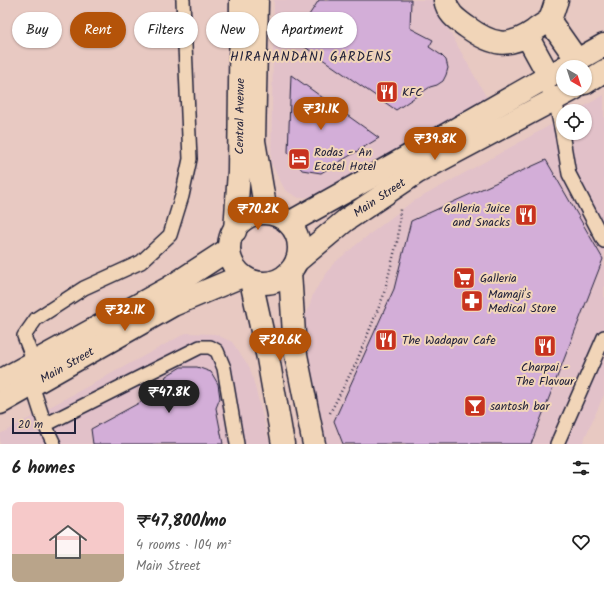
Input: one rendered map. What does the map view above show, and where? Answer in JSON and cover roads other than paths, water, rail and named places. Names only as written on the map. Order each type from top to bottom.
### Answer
[{"type":"street","name":"Central Avenue","points":[[241,0],[247,112],[254,141],[266,212]]},
{"type":"street","name":"Central Avenue","points":[[232,240],[247,112],[257,0]]},
{"type":"street","points":[[445,0],[447,10],[462,23],[480,36],[504,44],[516,42],[526,36],[553,10]]},
{"type":"street","points":[[553,10],[558,60]]},
{"type":"street","points":[[526,36],[556,67]]},
{"type":"street","name":"Main Street","points":[[577,60],[604,45]]},
{"type":"street","points":[[592,79],[604,71]]},
{"type":"street","name":"Main Street","points":[[293,267],[400,173],[556,72]]},
{"type":"street","name":"Main Street","points":[[289,223],[400,173],[416,173],[562,96]]},
{"type":"street","points":[[266,212],[277,215],[289,223],[297,234],[299,247],[293,267],[295,350],[312,438],[282,441],[268,358],[246,279],[232,262],[232,240],[239,224],[250,216],[266,212]]},
{"type":"street","name":"Main Street","points":[[0,381],[169,288],[232,240]]},
{"type":"street","points":[[246,279],[265,284],[278,281],[293,267]]},
{"type":"street","name":"Main Street","points":[[0,402],[173,305],[246,279]]},
{"type":"lane","points":[[34,362],[24,336],[36,319],[84,288],[141,262],[170,235],[182,196],[190,159],[183,0]]},
{"type":"lane","points":[[556,92],[555,100],[568,174],[604,241]]},
{"type":"lane","points":[[557,444],[604,337]]},
{"type":"lane","points":[[45,425],[200,347],[210,347],[216,351],[224,368],[237,444]]},
{"type":"lane","points":[[32,384],[45,425],[54,444]]},
{"type":"place","name":"KFC","points":[[387,92]]},
{"type":"place","name":"Rodas - An Ecotel Hotel","points":[[299,159]]},
{"type":"place","name":"Galleria Juice and Snacks","points":[[526,215]]},
{"type":"place","name":"Galleria","points":[[464,278]]},
{"type":"place","name":"Mamaji's Medical Store","points":[[472,301]]},
{"type":"place","name":"The Wadapav Cafe","points":[[386,340]]},
{"type":"place","name":"Charpai - The Flavour","points":[[545,346]]},
{"type":"place","name":"santosh bar","points":[[475,406]]},
{"type":"district","name":"HIRANANDANI GARDENS","points":[[311,57]]}]
